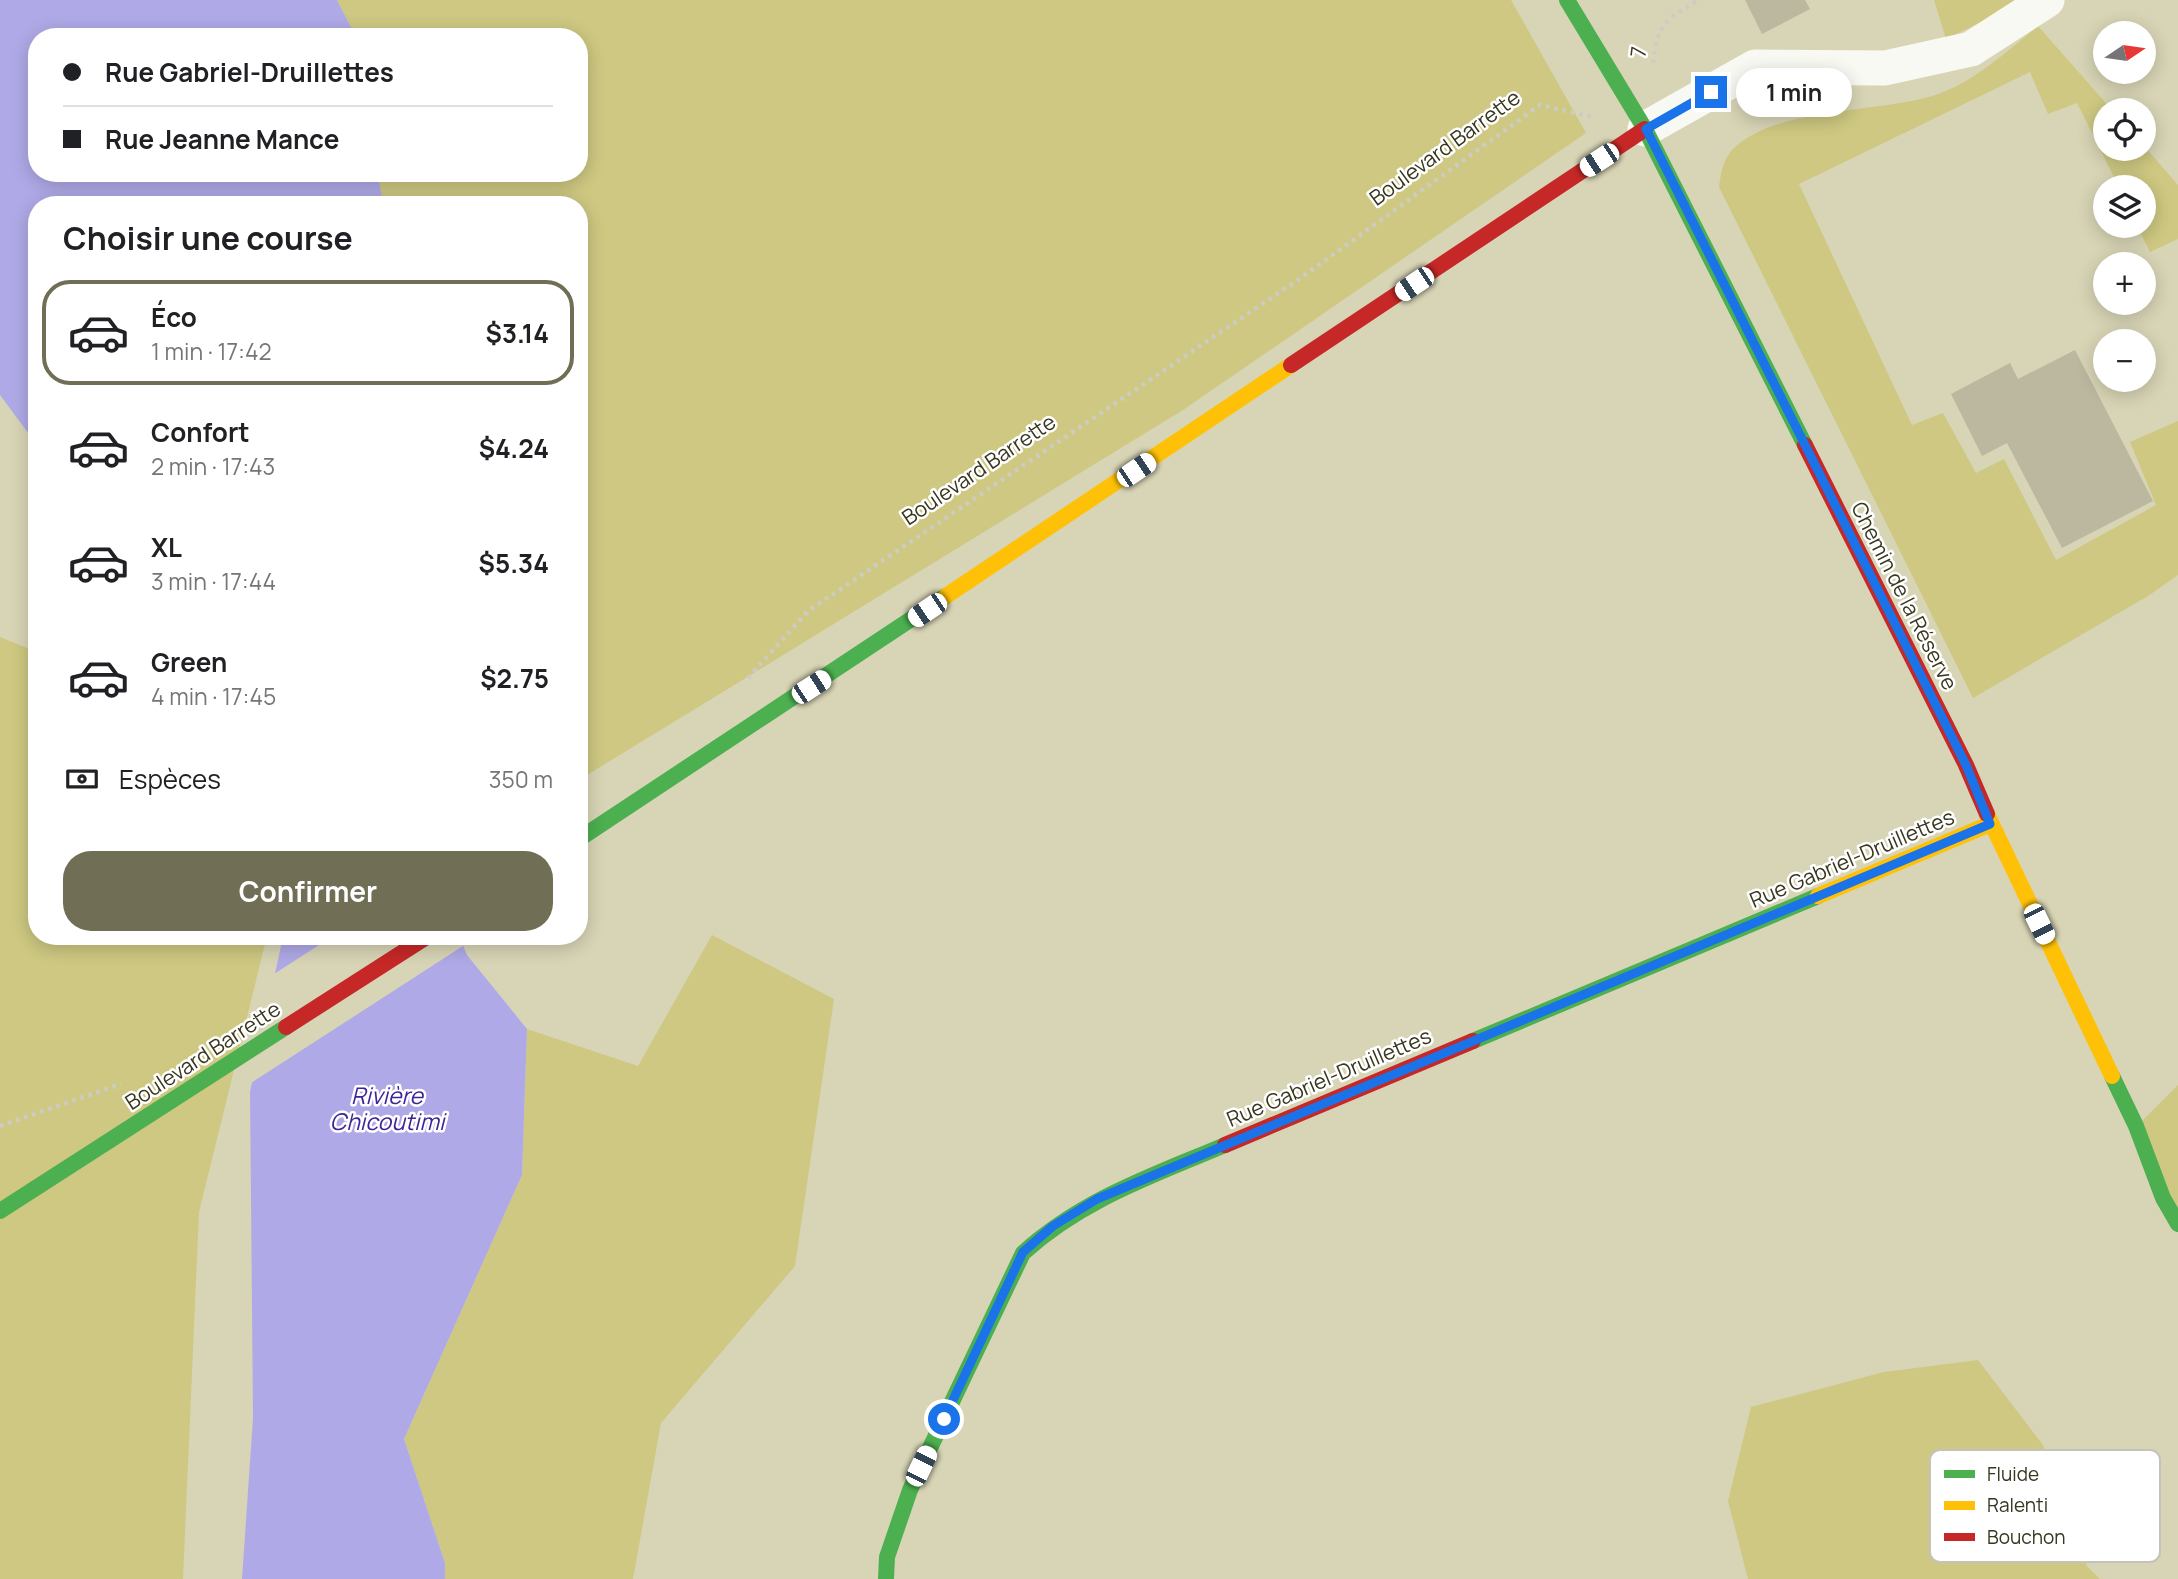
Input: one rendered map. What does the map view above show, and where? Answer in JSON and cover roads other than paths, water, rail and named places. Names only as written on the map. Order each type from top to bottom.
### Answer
[{"type":"street","name":"Chemin de la Réserve","points":[[1567,0],[1646,129],[1959,752],[1990,824],[2137,1126],[2167,1209],[2178,1224]]},
{"type":"street","points":[[588,833],[718,750],[1646,129],[1755,67],[1885,68],[1971,49],[2047,0]]},
{"type":"street","name":"Rue Gabriel-Druillettes","points":[[886,1579],[887,1557],[910,1490],[1023,1252],[1053,1226],[1097,1199],[1990,824]]},
{"type":"street","name":"Boulevard Barrette","points":[[0,1211],[414,945]]},
{"type":"water","points":[[0,0],[337,0],[351,28],[28,28],[28,182],[379,182],[382,196],[28,196],[28,433],[0,395]]},
{"type":"water","name":"Rivière Chicoutimi","points":[[281,945],[463,945],[467,955],[527,1029],[522,1175],[404,1439],[445,1563],[445,1579],[242,1579],[253,1418],[250,1092]]}]
